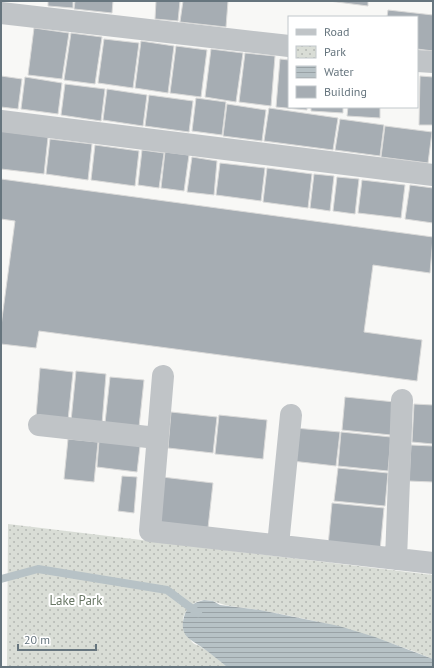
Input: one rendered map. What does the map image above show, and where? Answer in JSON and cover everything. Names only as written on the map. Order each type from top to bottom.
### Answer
[{"type":"street","points":[[1,13],[288,46]]},
{"type":"street","points":[[418,60],[433,62]]},
{"type":"street","points":[[1,121],[433,175]]},
{"type":"street","points":[[163,376],[150,531],[433,563]]},
{"type":"street","points":[[396,558],[402,400]]},
{"type":"street","points":[[278,546],[291,415]]},
{"type":"street","points":[[39,425],[158,438]]},
{"type":"green space","name":"Lake Park","points":[[8,524],[433,575],[433,659],[409,649],[334,626],[283,614],[201,600],[191,605],[186,611],[183,618],[184,627],[193,643],[208,651],[227,667],[7,667]]},
{"type":"water","points":[[204,600],[213,601],[220,605],[260,610],[339,626],[375,637],[433,659],[433,667],[227,667],[184,633],[183,623],[185,613],[194,604]]},
{"type":"building","points":[[48,1],[73,1],[73,8],[48,6]]},
{"type":"building","points":[[75,1],[113,1],[112,13],[74,9]]},
{"type":"building","points":[[156,1],[180,1],[178,21],[155,19]]},
{"type":"building","points":[[183,1],[228,1],[226,27],[180,22]]},
{"type":"building","points":[[329,1],[368,1],[368,6]]},
{"type":"building","points":[[388,10],[433,15],[433,51],[418,49],[418,16],[387,16]]},
{"type":"building","points":[[34,28],[69,33],[62,79],[28,75]]},
{"type":"building","points":[[71,33],[102,37],[95,84],[64,80]]},
{"type":"building","points":[[104,39],[139,43],[133,88],[98,83]]},
{"type":"building","points":[[141,41],[174,46],[168,93],[135,88]]},
{"type":"building","points":[[176,46],[207,50],[201,97],[170,93]]},
{"type":"building","points":[[211,49],[243,53],[236,102],[205,97]]},
{"type":"building","points":[[245,53],[275,56],[271,106],[239,102]]},
{"type":"building","points":[[280,59],[288,60],[288,108],[307,108],[307,110],[276,107]]},
{"type":"building","points":[[1,76],[22,79],[18,109],[1,107]]},
{"type":"building","points":[[420,76],[433,77],[433,125],[419,125]]},
{"type":"building","points":[[25,77],[62,83],[58,114],[21,109]]},
{"type":"building","points":[[65,84],[105,89],[101,121],[61,115]]},
{"type":"building","points":[[107,89],[147,95],[143,126],[103,120]]},
{"type":"building","points":[[149,95],[193,101],[189,132],[145,126]]},
{"type":"building","points":[[196,98],[226,102],[222,135],[192,131]]},
{"type":"building","points":[[227,104],[266,110],[262,141],[223,136]]},
{"type":"building","points":[[269,108],[338,118],[333,150],[264,141]]},
{"type":"building","points":[[311,108],[343,108],[343,113],[311,111]]},
{"type":"building","points":[[348,108],[380,108],[380,118],[347,116]]},
{"type":"building","points":[[340,119],[384,125],[380,156],[335,150]]},
{"type":"building","points":[[385,126],[432,132],[428,163],[381,157]]},
{"type":"building","points":[[1,131],[48,137],[44,174],[1,169]]},
{"type":"building","points":[[50,139],[92,144],[88,180],[46,174]]},
{"type":"building","points":[[95,145],[139,151],[135,186],[91,180]]},
{"type":"building","points":[[142,150],[164,153],[159,188],[138,185]]},
{"type":"building","points":[[165,152],[189,155],[184,191],[161,188]]},
{"type":"building","points":[[192,157],[217,161],[214,195],[187,192]]},
{"type":"building","points":[[220,163],[265,168],[261,201],[216,195]]},
{"type":"building","points":[[267,168],[312,174],[308,208],[263,202]]},
{"type":"building","points":[[314,174],[334,176],[330,211],[310,208]]},
{"type":"building","points":[[337,177],[359,179],[355,214],[333,211]]},
{"type":"building","points":[[1,179],[433,237],[430,273],[373,265],[364,332],[422,340],[417,381],[39,331],[36,348],[1,344],[1,326],[15,221],[1,219]]},
{"type":"building","points":[[362,180],[405,185],[401,218],[358,213]]},
{"type":"building","points":[[410,185],[433,188],[433,223],[405,219]]},
{"type":"building","points":[[40,368],[73,372],[68,420],[36,417]]},
{"type":"building","points":[[76,371],[106,374],[102,424],[71,421]]},
{"type":"building","points":[[110,377],[144,380],[139,427],[105,423]]},
{"type":"building","points":[[345,397],[395,402],[391,435],[342,430]]},
{"type":"building","points":[[414,404],[433,405],[433,444],[412,442]]},
{"type":"building","points":[[171,412],[217,417],[213,453],[168,448]]},
{"type":"building","points":[[219,415],[267,420],[263,459],[215,454]]},
{"type":"building","points":[[295,428],[340,432],[336,466],[292,461]]},
{"type":"building","points":[[341,432],[391,437],[388,471],[338,466]]},
{"type":"building","points":[[68,439],[98,442],[94,482],[64,479]]},
{"type":"building","points":[[99,441],[140,446],[137,472],[97,467]]},
{"type":"building","points":[[411,445],[433,446],[433,482],[409,481]]},
{"type":"building","points":[[338,468],[388,473],[385,506],[334,501]]},
{"type":"building","points":[[122,476],[137,477],[134,513],[118,511]]},
{"type":"building","points":[[162,477],[213,483],[208,528],[158,522]]},
{"type":"building","points":[[332,503],[384,508],[380,551],[328,546]]},
{"type":"waterway","points":[[1,579],[38,569],[167,590],[198,613]]}]
